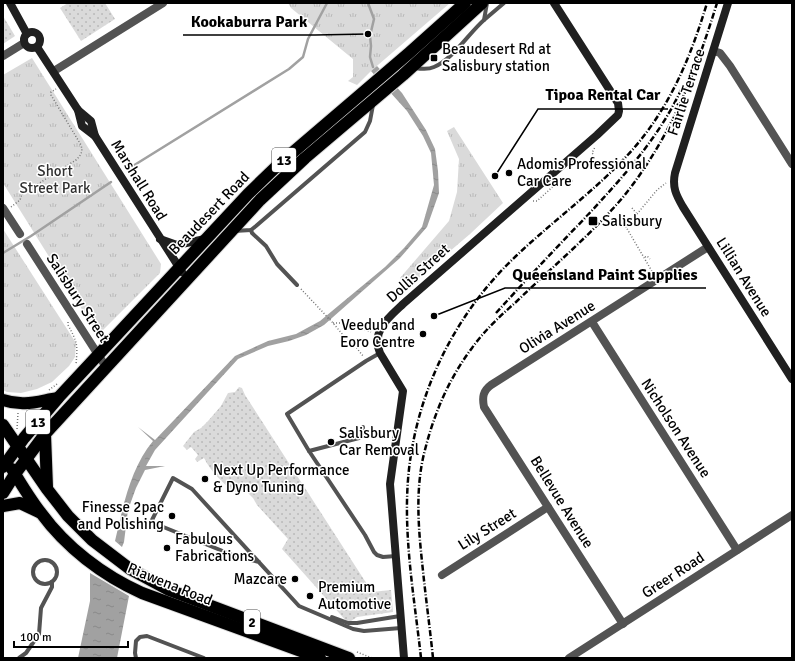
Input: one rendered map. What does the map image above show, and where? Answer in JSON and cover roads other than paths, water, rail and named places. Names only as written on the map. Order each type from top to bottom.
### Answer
[{"type":"highway","name":"Beaudesert Road","points":[[4,462],[58,398],[248,194],[278,165],[464,3]]},
{"type":"highway","name":"Beaudesert Road","points":[[3,493],[15,474],[45,434],[260,200],[482,3]]},
{"type":"highway","points":[[3,400],[18,404],[26,404],[58,398]]},
{"type":"highway","name":"2","points":[[3,425],[18,446]]},
{"type":"highway","points":[[45,434],[47,489]]},
{"type":"highway","name":"Riawena Road","points":[[18,446],[47,489],[68,516],[92,540],[118,561],[143,577],[168,590],[353,655]]},
{"type":"highway","name":"Riawena Road","points":[[4,462],[15,474],[40,512],[61,537],[100,569],[129,587],[320,658]]},
{"type":"highway","points":[[3,506],[20,503],[40,512]]},
{"type":"street","points":[[10,3],[27,34]]},
{"type":"street","points":[[54,71],[163,3]]},
{"type":"street","name":"Dollis Street","points":[[380,353],[378,347],[378,335],[380,330],[402,304],[602,130],[613,120],[619,111],[618,103],[614,96],[554,3]]},
{"type":"street","name":"Fairlie Terrace","points":[[674,189],[673,181],[675,173],[728,3]]},
{"type":"street","points":[[31,32],[38,36],[39,42],[37,47],[30,48],[24,43],[24,38],[27,34],[31,32]]},
{"type":"street","points":[[3,56],[24,43]]},
{"type":"street","name":"Marshall Road","points":[[37,47],[78,110],[82,126],[95,136],[187,279]]},
{"type":"street","points":[[714,51],[720,53],[730,66],[792,164]]},
{"type":"street","name":"Lillian Avenue","points":[[674,189],[677,197],[708,247],[792,379]]},
{"type":"street","points":[[4,210],[20,234]]},
{"type":"street","points":[[160,238],[177,245],[207,238]]},
{"type":"street","name":"Salisbury Street","points":[[27,244],[106,367]]},
{"type":"street","name":"Olivia Avenue","points":[[483,394],[491,385],[708,247]]},
{"type":"street","name":"Nicholson Avenue","points":[[592,322],[738,550]]},
{"type":"street","points":[[380,353],[403,391],[390,484],[403,657]]},
{"type":"street","name":"Bellevue Avenue","points":[[483,394],[484,407],[622,624]]},
{"type":"street","name":"Lily Street","points":[[442,575],[548,507]]},
{"type":"street","name":"Greer Road","points":[[569,658],[792,515]]},
{"type":"lane","points":[[484,20],[487,3]]},
{"type":"lane","points":[[407,71],[434,67],[439,64],[461,45],[476,27],[504,3]]},
{"type":"lane","points":[[297,285],[277,264],[266,246],[250,230],[365,132],[370,122],[375,99]]},
{"type":"lane","name":"Beaudesert Road","points":[[231,231],[240,232],[250,230]]},
{"type":"lane","points":[[380,353],[287,414],[309,451],[365,535],[374,552],[383,557],[396,556]]},
{"type":"lane","points":[[309,451],[358,438],[362,435],[363,427]]},
{"type":"lane","points":[[259,562],[234,556],[152,522],[173,478],[192,489],[259,562],[299,606],[353,629],[364,631],[401,628]]},
{"type":"lane","points":[[20,658],[26,653],[39,634],[41,608],[52,587],[52,582],[57,575],[56,567],[50,561],[43,560],[39,562],[34,568],[33,576],[42,584],[46,585],[52,582]]},
{"type":"lane","points":[[299,606],[348,623],[357,623],[400,616]]},
{"type":"lane","points":[[136,658],[136,641],[140,637],[147,636],[204,658]]},
{"type":"water","points":[[377,66],[402,93],[426,130],[435,149],[439,193],[427,227],[400,258],[324,325],[306,335],[268,346],[238,359],[155,450],[146,466],[165,466],[145,470],[136,488],[128,510],[122,547],[115,541],[124,502],[138,464],[153,441],[138,427],[155,440],[235,356],[268,341],[296,334],[320,321],[385,267],[422,227],[434,185],[431,153],[423,136],[407,111],[371,71]]},
{"type":"water","points":[[90,573],[129,596],[117,658],[78,658],[90,601]]},
{"type":"waterway","points":[[128,169],[289,69],[303,57],[308,39],[327,3]]},
{"type":"waterway","points":[[368,3],[374,19],[370,36],[370,57],[373,67]]},
{"type":"waterway","points":[[3,253],[111,182]]},
{"type":"railway","points":[[421,658],[412,585],[408,535],[408,486],[410,461],[415,432],[423,403],[433,376],[460,324],[496,277],[531,242],[606,177],[647,132],[659,115],[687,61],[707,3]]},
{"type":"railway","points":[[433,658],[420,543],[418,501],[423,458],[431,429],[448,387],[472,348],[498,318],[598,224],[624,196],[641,174],[680,104],[700,55],[717,3]]},
{"type":"railway","points":[[496,313],[626,173],[662,125],[681,90]]},
{"type":"place","name":"Kookaburra Park","points":[[368,34]]},
{"type":"place","name":"Beaudesert Rd at Salisbury station","points":[[434,58]]},
{"type":"place","name":"Adomis Professional Car Care","points":[[509,173]]},
{"type":"place","name":"Tipoa Rental Car","points":[[495,176]]},
{"type":"place","name":"Salisbury","points":[[593,221]]},
{"type":"place","name":"Queensland Paint Supplies","points":[[434,316]]},
{"type":"place","name":"Veedub and Eoro Centre","points":[[423,334]]},
{"type":"place","name":"Salisbury Car Removal","points":[[331,442]]},
{"type":"place","name":"Next Up Performance & Dyno Tuning","points":[[205,479]]},
{"type":"place","name":"Finesse 2pac and Polishing","points":[[172,516]]},
{"type":"place","name":"Fabulous Fabrications","points":[[167,548]]},
{"type":"place","name":"Mazcare","points":[[295,579]]},
{"type":"place","name":"Premium Automotive","points":[[310,596]]},
{"type":"park label","name":"Short Street Park","points":[[55,180]]}]
